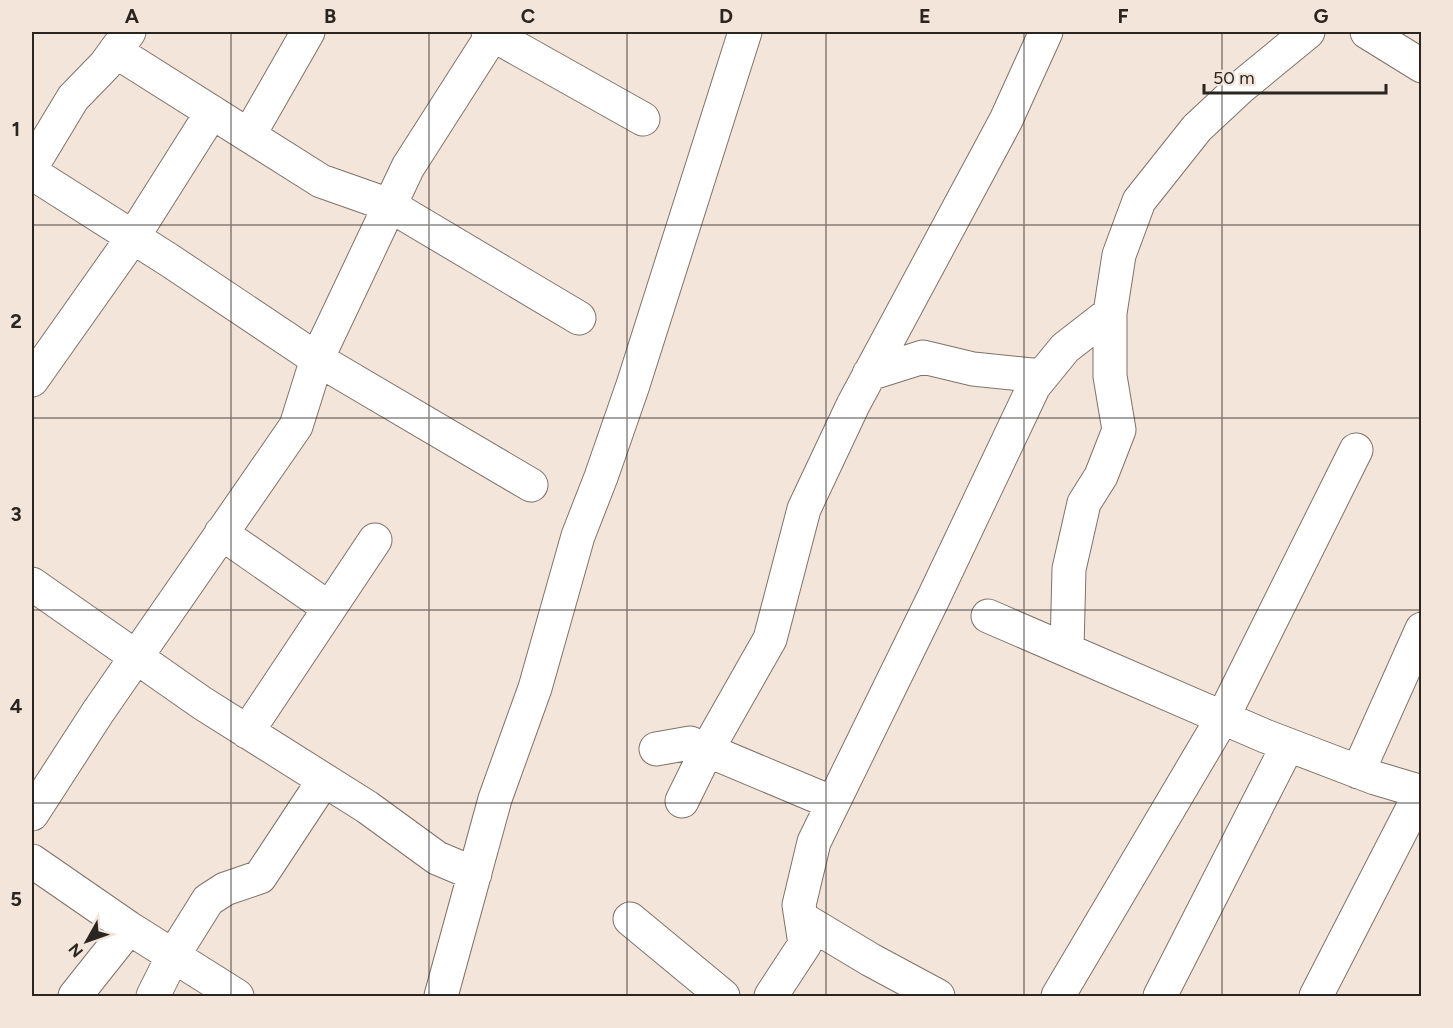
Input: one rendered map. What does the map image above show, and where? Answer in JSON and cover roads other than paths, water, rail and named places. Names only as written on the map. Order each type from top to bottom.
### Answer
[{"type":"street","points":[[249,135],[308,32]]},
{"type":"street","points":[[441,996],[495,799],[535,688],[578,536],[633,385],[745,32]]},
{"type":"street","points":[[682,801],[707,750],[770,639],[804,509],[869,374],[1006,120],[1046,32]]},
{"type":"street","points":[[1067,649],[1069,569],[1084,502],[1101,476],[1119,430],[1110,376],[1110,313],[1119,255],[1139,201],[1197,128],[1241,87],[1308,32]]},
{"type":"street","points":[[1367,32],[1422,66]]},
{"type":"street","points":[[32,814],[136,656],[296,426],[317,359],[389,205],[408,167],[491,33],[644,119]]},
{"type":"street","points":[[32,166],[73,99],[105,65],[122,41],[212,112],[321,181],[389,205],[579,318]]},
{"type":"street","points":[[32,380],[133,237],[212,112]]},
{"type":"street","points":[[32,173],[317,359],[531,485]]},
{"type":"street","points":[[771,996],[805,944],[799,905],[814,842],[1034,386],[1065,348],[1110,313]]},
{"type":"street","points":[[869,374],[923,357],[973,369],[1042,376]]},
{"type":"street","points":[[1058,996],[1223,717],[1356,450]]},
{"type":"street","points":[[221,533],[329,608]]},
{"type":"street","points":[[247,732],[375,540]]},
{"type":"street","points":[[32,584],[202,703],[367,807],[437,858],[475,874]]},
{"type":"street","points":[[988,616],[1288,745],[1358,772],[1421,791],[1316,996]]},
{"type":"street","points":[[1358,772],[1422,629]]},
{"type":"street","points":[[656,749],[690,743],[833,802]]},
{"type":"street","points":[[1160,996],[1288,745]]},
{"type":"street","points":[[153,996],[173,956],[208,900],[225,889],[260,877],[324,780]]},
{"type":"street","points":[[32,861],[129,928],[237,996]]},
{"type":"street","points":[[801,918],[871,960],[938,996]]},
{"type":"street","points":[[630,919],[723,996]]},
{"type":"street","points":[[75,996],[129,928]]}]
